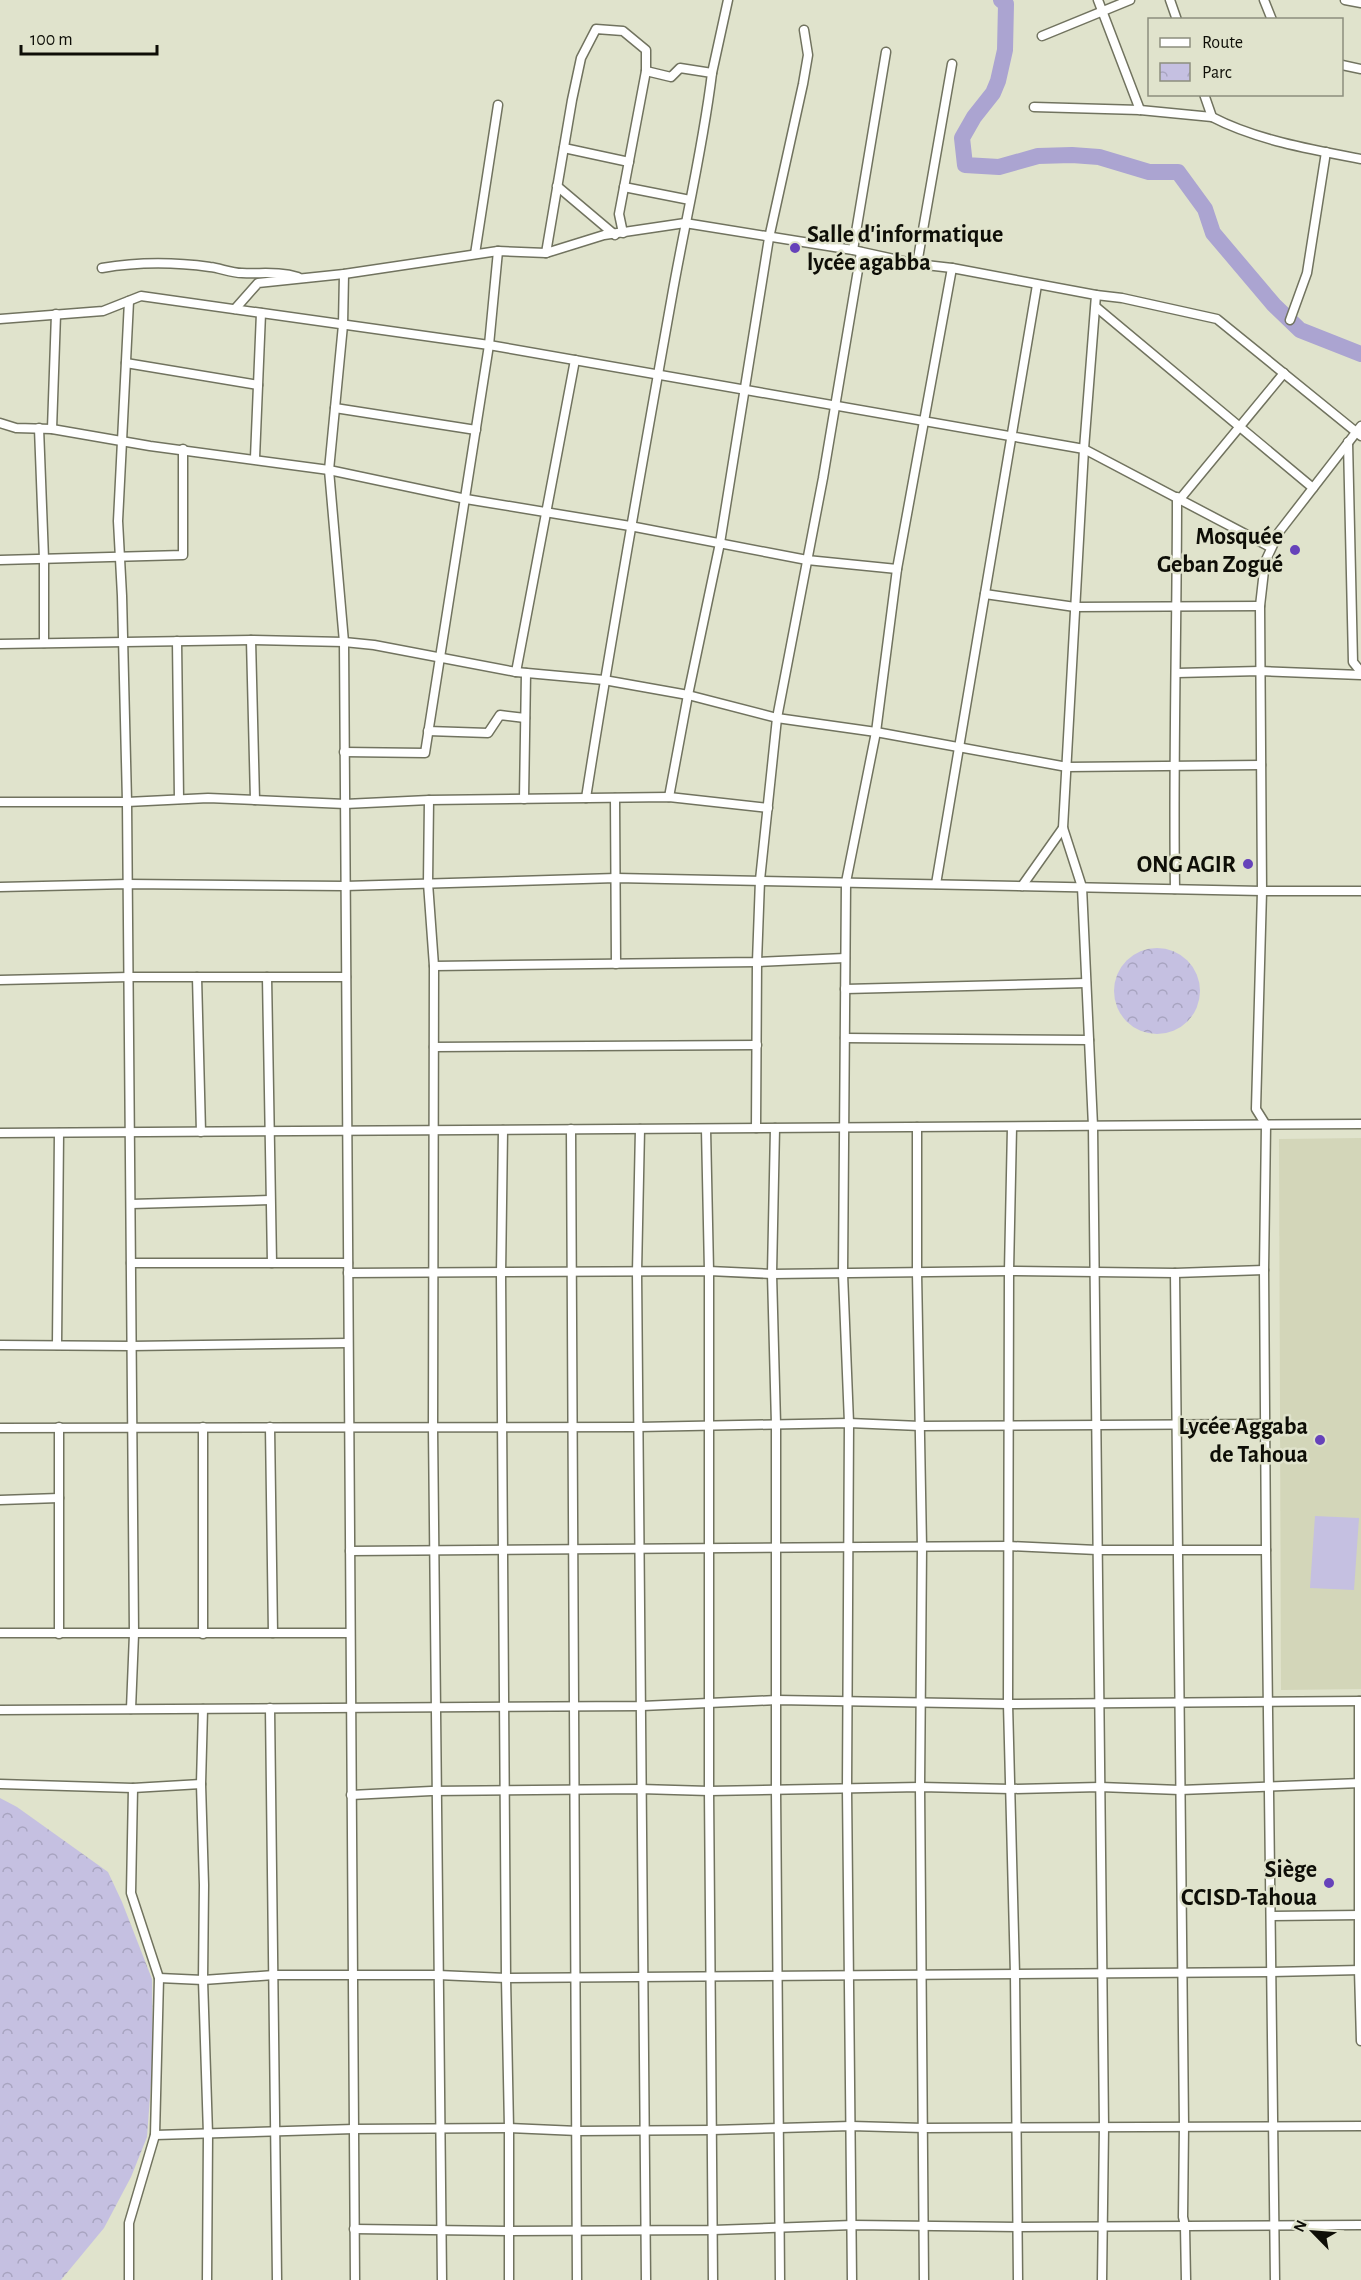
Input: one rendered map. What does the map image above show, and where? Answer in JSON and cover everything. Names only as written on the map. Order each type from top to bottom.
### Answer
[{"type":"street","points":[[586,798],[630,526],[685,224],[705,134],[712,73],[728,0]]},
{"type":"street","points":[[1098,0],[1140,110]]},
{"type":"street","points":[[1042,36],[1130,0]]},
{"type":"street","points":[[1170,0],[1176,18]]},
{"type":"street","points":[[1264,0],[1271,18]]},
{"type":"street","points":[[1345,0],[1361,3]]},
{"type":"street","points":[[546,253],[581,58],[596,29],[623,31],[646,50],[646,71],[619,214],[619,234]]},
{"type":"street","points":[[669,797],[720,543],[769,238],[803,84],[808,55],[804,30]]},
{"type":"street","points":[[756,1128],[760,880],[777,718],[823,478],[886,52]]},
{"type":"street","points":[[916,264],[952,64]]},
{"type":"street","points":[[1343,65],[1361,69]]},
{"type":"street","points":[[646,71],[671,77],[680,68],[712,73]]},
{"type":"street","points":[[1205,96],[1212,117]]},
{"type":"street","points":[[475,254],[498,105]]},
{"type":"street","points":[[1034,107],[1140,110],[1212,117],[1233,128],[1361,159]]},
{"type":"street","points":[[564,148],[629,162]]},
{"type":"street","points":[[1290,320],[1307,273],[1326,152]]},
{"type":"street","points":[[557,186],[619,234]]},
{"type":"street","points":[[624,187],[690,200]]},
{"type":"street","points":[[235,309],[258,283],[344,274],[498,251],[546,253],[604,235],[685,224],[857,251],[916,264],[952,268],[1037,285],[1122,298],[1217,319],[1359,431],[1348,442],[1270,547],[1265,562],[1260,606],[1262,891],[1256,1109],[1266,1125],[1265,1424],[1275,2280]]},
{"type":"street","points":[[344,752],[425,753],[489,345],[498,251]]},
{"type":"street","points":[[102,268],[122,264],[180,264],[212,267],[239,273],[284,273],[304,278]]},
{"type":"street","points":[[852,2280],[847,1789],[849,1424],[843,1274],[846,882],[876,732],[897,569],[952,268]]},
{"type":"street","points":[[344,274],[343,325],[329,470],[344,642],[355,2280]]},
{"type":"street","points":[[936,884],[1037,285]]},
{"type":"street","points":[[1096,295],[1084,448],[1063,828],[1082,887],[1093,1126],[1104,2127],[1102,2280]]},
{"type":"street","points":[[0,319],[103,311],[141,296],[489,345],[1084,448],[1270,547]]},
{"type":"street","points":[[129,301],[123,441],[119,469],[118,557],[122,596],[128,884],[131,1204],[130,1427],[134,1634],[131,1709]]},
{"type":"street","points":[[1096,307],[1313,488]]},
{"type":"street","points":[[255,458],[261,313]]},
{"type":"street","points":[[52,429],[56,314]]},
{"type":"street","points":[[524,799],[525,718],[521,672],[546,511],[575,360]]},
{"type":"street","points":[[126,363],[258,385]]},
{"type":"street","points":[[1175,889],[1173,766],[1177,673],[1178,498],[1284,373]]},
{"type":"street","points":[[335,408],[476,430]]},
{"type":"street","points":[[0,423],[16,428],[52,429],[329,470],[466,499],[630,526],[807,560],[897,569]]},
{"type":"street","points":[[39,428],[44,559],[44,643]]},
{"type":"street","points":[[1348,442],[1353,662],[1361,674]]},
{"type":"street","points":[[0,560],[183,555],[183,449]]},
{"type":"street","points":[[1351,560],[1361,570]]},
{"type":"street","points":[[985,594],[1075,607],[1260,606]]},
{"type":"street","points":[[251,639],[255,800]]},
{"type":"street","points":[[0,644],[251,639],[344,642],[521,672],[604,680],[688,695],[777,718],[876,732],[1066,767],[1261,765]]},
{"type":"street","points":[[177,641],[179,799]]},
{"type":"street","points":[[1177,673],[1260,671],[1361,674]]},
{"type":"street","points":[[428,731],[488,733],[500,715],[525,718]]},
{"type":"street","points":[[0,802],[127,802],[208,798],[345,804],[429,800],[669,797],[768,808]]},
{"type":"street","points":[[615,798],[616,964]]},
{"type":"street","points":[[429,800],[428,883],[434,966],[435,1791],[442,2129],[442,2280]]},
{"type":"street","points":[[1022,886],[1063,828]]},
{"type":"street","points":[[0,887],[128,884],[345,886],[616,878],[1361,891]]},
{"type":"street","points":[[434,966],[757,962],[845,958]]},
{"type":"street","points":[[0,980],[129,977],[346,977]]},
{"type":"street","points":[[197,977],[201,1132]]},
{"type":"street","points":[[267,977],[272,1263]]},
{"type":"street","points":[[845,989],[1086,983]]},
{"type":"street","points":[[845,1038],[1089,1040]]},
{"type":"street","points":[[434,1047],[757,1045]]},
{"type":"street","points":[[0,1133],[1361,1125]]},
{"type":"street","points":[[917,1127],[922,1547],[920,1787],[924,2280]]},
{"type":"street","points":[[1012,1127],[1009,1271],[1008,1704],[1015,1974],[1018,2280]]},
{"type":"street","points":[[775,1128],[772,1274],[777,1547],[776,1791],[781,2127],[780,2280]]},
{"type":"street","points":[[571,1129],[577,2280]]},
{"type":"street","points":[[640,1129],[637,1272],[646,2280]]},
{"type":"street","points":[[706,1129],[709,1271],[709,1791],[713,2280]]},
{"type":"street","points":[[503,1130],[501,1274],[504,1791],[510,2128],[508,2280]]},
{"type":"street","points":[[57,1345],[59,1132]]},
{"type":"street","points":[[131,1204],[270,1200]]},
{"type":"street","points":[[131,1263],[348,1263]]},
{"type":"street","points":[[348,1274],[571,1274],[709,1271],[772,1274],[1009,1271],[1175,1273],[1264,1270]]},
{"type":"street","points":[[1175,1273],[1183,2217],[1186,2280]]},
{"type":"street","points":[[0,1345],[348,1343]]},
{"type":"street","points":[[0,1428],[1265,1424]]},
{"type":"street","points":[[59,1427],[59,1634]]},
{"type":"street","points":[[203,1427],[203,1634]]},
{"type":"street","points":[[270,1427],[273,1633]]},
{"type":"street","points":[[0,1500],[58,1498]]},
{"type":"street","points":[[350,1551],[1008,1546],[1097,1550],[1266,1550]]},
{"type":"street","points":[[0,1633],[350,1633]]},
{"type":"street","points":[[0,1710],[573,1707],[777,1700],[1008,1704],[1360,1701],[1361,2041]]},
{"type":"street","points":[[270,1708],[277,2280]]},
{"type":"street","points":[[203,1709],[201,1784],[204,1885],[203,1980],[208,2134],[207,2280]]},
{"type":"street","points":[[351,1795],[435,1791],[640,1789],[776,1791],[920,1787],[1011,1790],[1100,1787],[1180,1790],[1360,1783]]},
{"type":"street","points":[[0,1784],[173,1788],[201,1784]]},
{"type":"street","points":[[129,2280],[129,2223],[155,2135],[159,1978],[131,1893],[133,1788]]},
{"type":"street","points":[[1272,1916],[1360,1915]]},
{"type":"street","points":[[159,1978],[203,1980],[274,1975],[438,1975],[575,1978],[1360,1970]]},
{"type":"street","points":[[155,2135],[354,2129],[510,2128],[644,2131],[851,2126],[924,2128],[1361,2126]]},
{"type":"street","points":[[354,2229],[577,2231],[713,2230],[853,2225],[1018,2227],[1361,2225]]},
{"type":"shaded area","name":"Lycée Aggaba de Tahoua","points":[[1361,1138],[1361,1689],[1281,1690],[1279,1139]]},
{"type":"green space","points":[[1157,948],[1181,955],[1193,967],[1200,991],[1193,1015],[1181,1027],[1157,1034],[1133,1027],[1121,1015],[1114,991],[1121,967],[1133,955]]},
{"type":"green space","points":[[1315,1516],[1359,1518],[1354,1590],[1310,1588]]},
{"type":"green space","points":[[0,1798],[17,1807],[108,1872],[152,1979],[153,2056],[147,2137],[131,2177],[104,2228],[61,2280],[0,2280]]},
{"type":"waterway","points":[[1001,0],[1006,4],[1005,50],[993,93],[974,117],[962,138],[965,165],[999,167],[1038,156],[1072,155],[1099,157],[1149,172],[1178,172],[1205,209],[1213,233],[1274,305],[1300,330],[1361,354]]},
{"type":"place","name":"Salle d'informatique lycée agabba","points":[[795,248]]},
{"type":"place","name":"Mosquée Geban Zogué","points":[[1295,550]]},
{"type":"place","name":"ONG AGIR","points":[[1248,864]]},
{"type":"place","name":"Lycée Aggaba de Tahoua","points":[[1320,1440]]},
{"type":"place","name":"Siège CCISD-Tahoua","points":[[1329,1883]]}]
